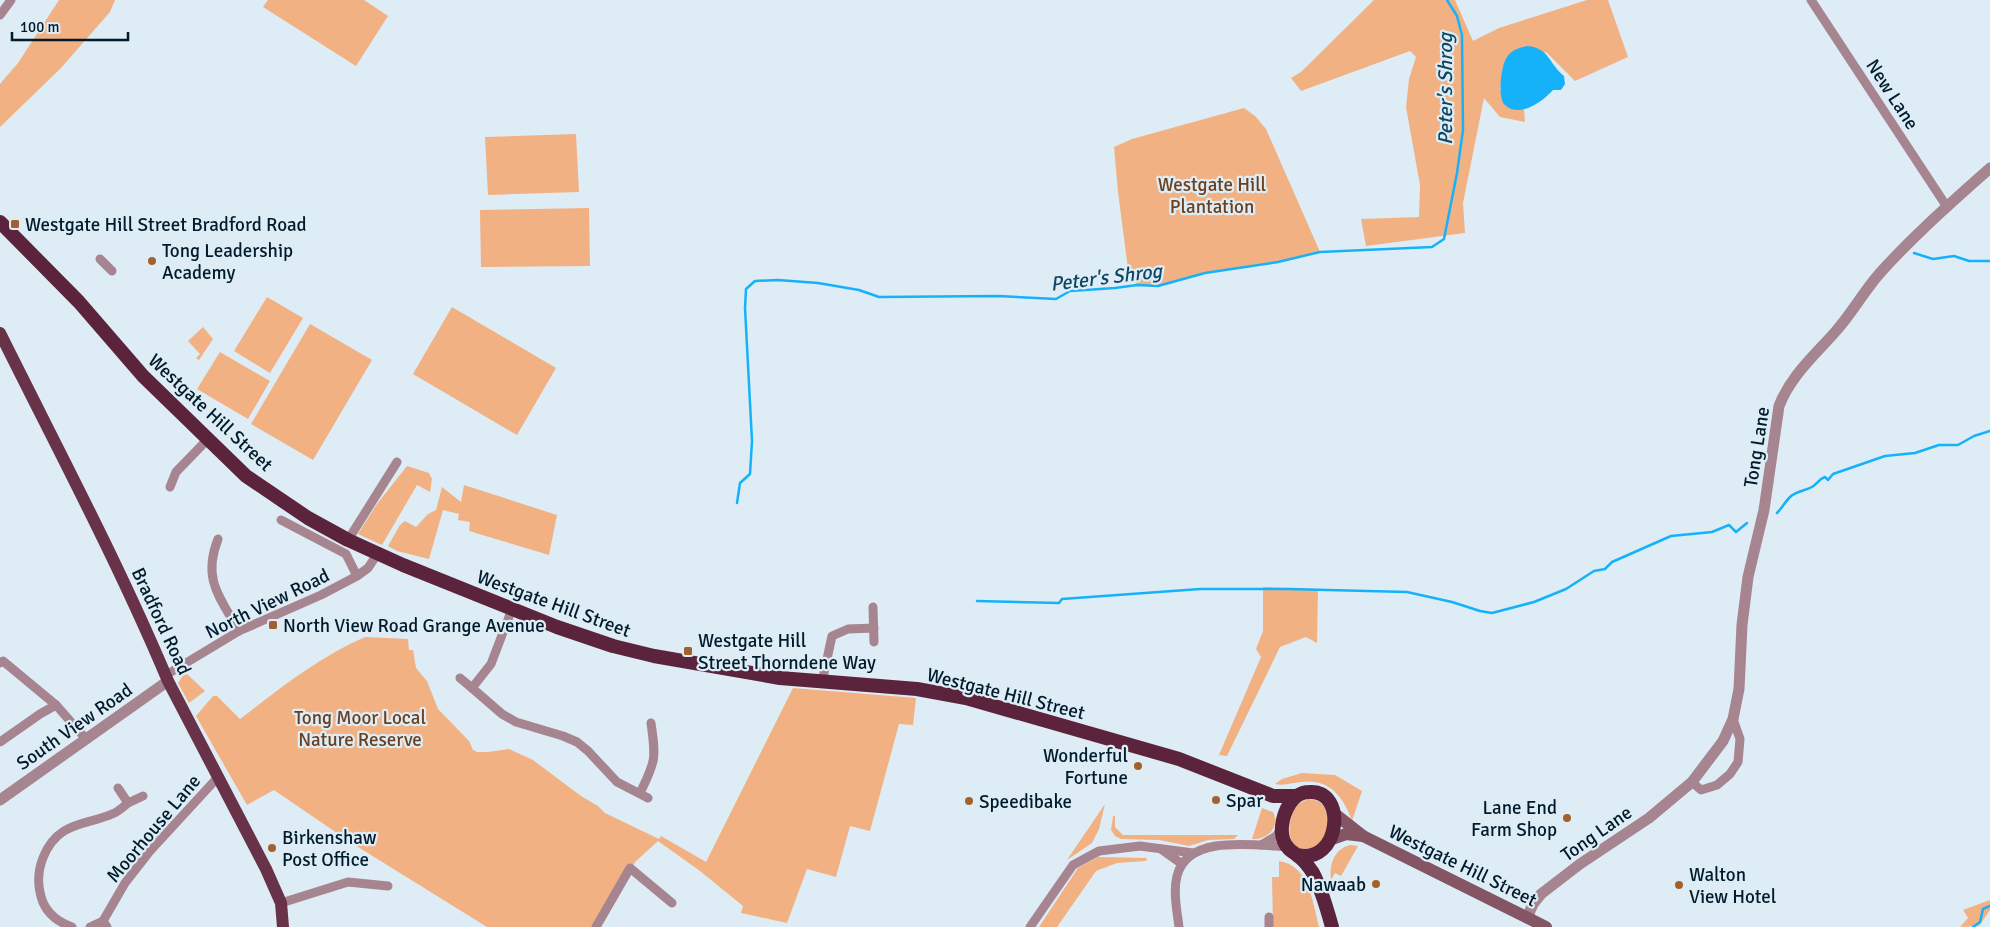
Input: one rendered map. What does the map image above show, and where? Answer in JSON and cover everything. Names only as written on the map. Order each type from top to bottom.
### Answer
[{"type":"highway","name":"Westgate Hill Street","points":[[0,222],[78,302],[143,376],[246,476],[308,518],[348,540],[582,637],[654,656],[742,672],[822,682],[917,689],[966,698],[1179,759],[1273,796],[1296,796]]},
{"type":"highway","points":[[1282,825],[1288,806],[1296,796],[1310,792],[1318,793],[1329,800],[1334,814],[1334,824],[1326,846],[1320,872],[1322,892],[1332,927]]},
{"type":"highway","points":[[1273,796],[1282,825],[1284,842],[1312,872],[1322,892]]},
{"type":"highway","points":[[1293,851],[1311,856],[1326,846]]},
{"type":"main road","name":"Bradford Road","points":[[0,332],[92,515],[167,678],[266,869],[281,903],[283,927]]},
{"type":"main road","name":"Westgate Hill Street","points":[[1334,814],[1363,836],[1546,927]]},
{"type":"main road","name":"Westgate Hill Street","points":[[1326,846],[1346,834],[1363,836]]},
{"type":"street","points":[[0,16],[11,0]]},
{"type":"street","name":"New Lane","points":[[1811,0],[1947,207]]},
{"type":"street","name":"Tong Lane","points":[[1527,918],[1533,904],[1541,894],[1580,864],[1649,818],[1692,782],[1723,741],[1733,719],[1739,689],[1742,625],[1748,576],[1764,510],[1779,406],[1785,390],[1794,376],[1837,330],[1879,274],[1911,240],[1990,168]]},
{"type":"street","points":[[100,259],[112,271]]},
{"type":"street","points":[[170,487],[176,472],[208,439]]},
{"type":"street","points":[[348,540],[397,462]]},
{"type":"street","name":"North View Road","points":[[281,520],[346,554],[357,576]]},
{"type":"street","points":[[218,539],[211,560],[212,578],[239,631]]},
{"type":"street","name":"North View Road","points":[[167,678],[239,631],[321,595],[357,576],[368,568],[378,553]]},
{"type":"street","points":[[873,607],[874,642]]},
{"type":"street","points":[[472,688],[490,664],[512,609]]},
{"type":"street","points":[[822,682],[832,636],[848,628],[874,628]]},
{"type":"street","points":[[0,663],[2,661],[56,705],[86,739]]},
{"type":"street","name":"South View Road","points":[[0,800],[167,678]]},
{"type":"street","points":[[460,678],[502,714],[516,722],[577,742],[588,750],[614,779],[648,798]]},
{"type":"street","points":[[0,742],[56,705]]},
{"type":"street","name":"Tong Lane","points":[[1692,782],[1701,790],[1717,785],[1730,774],[1738,762],[1740,739],[1733,719]]},
{"type":"street","points":[[640,793],[654,762],[655,754],[651,723]]},
{"type":"street","name":"Moorhouse Lane","points":[[105,924],[130,876],[150,851],[219,776]]},
{"type":"street","points":[[118,788],[128,803]]},
{"type":"street","points":[[72,927],[59,921],[49,913],[41,900],[38,884],[40,866],[45,852],[65,830],[113,814],[128,803],[143,796]]},
{"type":"street","points":[[1260,846],[1276,836],[1282,825]]},
{"type":"street","points":[[1030,927],[1073,866],[1084,857],[1104,850],[1140,846],[1193,852],[1215,846],[1260,846],[1293,851]]},
{"type":"street","points":[[1159,848],[1182,864]]},
{"type":"street","points":[[1179,927],[1177,875],[1186,858],[1193,852]]},
{"type":"street","points":[[596,927],[630,868],[672,903]]},
{"type":"street","points":[[281,903],[348,882],[388,886]]},
{"type":"street","points":[[1269,917],[1269,927]]},
{"type":"street","points":[[90,927],[105,924]]},
{"type":"green space","points":[[59,0],[115,0],[110,12],[60,69],[0,127],[0,84],[18,63]]},
{"type":"green space","points":[[268,0],[364,0],[388,16],[356,66],[263,7]]},
{"type":"green space","points":[[1374,0],[1455,0],[1473,41],[1499,28],[1587,0],[1608,0],[1628,57],[1575,81],[1546,52],[1503,67],[1500,89],[1514,109],[1524,109],[1525,122],[1500,117],[1484,98],[1463,203],[1465,233],[1366,246],[1361,219],[1419,217],[1420,185],[1406,107],[1409,79],[1416,57],[1410,51],[1301,91],[1291,78],[1301,72]]},
{"type":"green space","name":"Westgate Hill Plantation","points":[[1244,108],[1255,116],[1266,129],[1320,252],[1278,262],[1205,273],[1158,286],[1137,285],[1128,269],[1114,147],[1132,139]]},
{"type":"green space","points":[[576,134],[579,192],[488,195],[485,137]]},
{"type":"green space","points":[[589,208],[590,266],[481,267],[480,210]]},
{"type":"green space","points":[[267,297],[303,318],[270,373],[234,351]]},
{"type":"green space","points":[[452,307],[556,368],[517,435],[413,374]]},
{"type":"green space","points":[[310,324],[372,360],[313,460],[251,424]]},
{"type":"green space","points":[[203,327],[213,339],[199,360],[196,358],[200,354],[188,341]]},
{"type":"green space","points":[[220,352],[270,381],[248,419],[197,389]]},
{"type":"green space","points":[[407,466],[429,473],[432,479],[430,492],[417,485],[382,545],[358,534],[377,504]]},
{"type":"green space","points":[[464,485],[557,515],[549,555],[469,531],[470,522],[458,520],[459,514],[443,510],[429,559],[397,551],[388,546],[400,525],[405,521],[416,527],[428,514],[436,510],[442,487],[461,502]]},
{"type":"green space","points":[[1263,587],[1318,589],[1317,643],[1306,637],[1280,647],[1227,756],[1219,755],[1261,657],[1256,649],[1263,631]]},
{"type":"green space","name":"Tong Moor Local Nature Reserve","points":[[365,637],[408,639],[409,650],[413,650],[416,668],[427,681],[438,709],[469,741],[473,750],[488,752],[509,749],[533,760],[605,813],[659,839],[661,836],[706,862],[793,688],[916,698],[913,725],[899,724],[870,831],[850,826],[836,877],[807,869],[787,923],[741,913],[743,906],[700,871],[658,841],[635,862],[599,927],[487,927],[350,842],[274,790],[247,805],[196,716],[213,696],[217,696],[240,719],[316,664]]},
{"type":"green space","points":[[185,672],[205,691],[189,703],[178,683]]},
{"type":"green space","points":[[1302,773],[1335,775],[1362,791],[1352,821],[1340,797],[1327,786],[1311,782],[1285,785],[1275,784],[1282,779]]},
{"type":"green space","points":[[1308,799],[1318,801],[1325,807],[1327,829],[1322,840],[1314,847],[1304,849],[1296,846],[1291,838],[1290,824],[1296,805]]},
{"type":"green space","points":[[1105,804],[1099,829],[1092,843],[1067,860]]},
{"type":"green space","points":[[1262,808],[1273,812],[1275,818],[1274,827],[1267,835],[1258,839],[1252,839]]},
{"type":"green space","points":[[1113,816],[1115,816],[1115,827],[1123,835],[1238,835],[1234,839],[1208,840],[1189,846],[1159,840],[1121,839],[1115,836],[1111,830]]},
{"type":"green space","points":[[1351,845],[1358,846],[1341,876],[1335,873],[1331,880],[1334,858],[1340,850]]},
{"type":"green space","points":[[1098,857],[1147,858],[1146,861],[1117,863],[1096,871],[1057,927],[1039,927],[1078,868]]},
{"type":"green space","points":[[1279,861],[1289,864],[1303,877],[1312,897],[1319,927],[1273,927],[1272,877],[1279,877]]},
{"type":"green space","points":[[1990,900],[1990,910],[1979,926],[1960,927],[1968,918],[1963,910]]},
{"type":"water","points":[[1527,46],[1535,47],[1545,53],[1564,76],[1565,84],[1561,90],[1553,90],[1531,107],[1517,110],[1511,109],[1505,105],[1501,96],[1503,67],[1511,53]]},
{"type":"waterway","name":"Peter's Shrog","points":[[737,503],[740,483],[750,474],[752,441],[745,308],[746,289],[755,281],[778,280],[818,283],[859,290],[879,297],[998,296],[1056,299],[1070,291],[1137,285],[1158,286],[1205,273],[1278,262],[1320,252],[1432,247],[1444,239],[1463,130],[1462,35],[1457,16],[1447,0]]},
{"type":"waterway","points":[[1914,253],[1933,259],[1954,256],[1969,261],[1990,261]]},
{"type":"waterway","points":[[1777,513],[1792,495],[1812,487],[1825,477],[1828,480],[1833,474],[1885,456],[1915,453],[1939,445],[1958,445],[1974,436],[1990,431]]},
{"type":"waterway","points":[[977,601],[1059,603],[1062,599],[1200,589],[1288,589],[1407,592],[1492,613],[1534,602],[1566,589],[1594,571],[1605,569],[1612,562],[1671,536],[1712,532],[1729,525],[1736,532],[1747,523]]},
{"type":"waterway","points":[[1973,927],[1980,922],[1983,909],[1990,906]]},
{"type":"place","name":"Westgate Hill Street Bradford Road","points":[[15,224]]},
{"type":"place","name":"Tong Leadership Academy","points":[[152,261]]},
{"type":"place","name":"North View Road Grange Avenue","points":[[273,625]]},
{"type":"place","name":"Westgate Hill Street Thorndene Way","points":[[688,651]]},
{"type":"place","name":"Wonderful Fortune","points":[[1138,766]]},
{"type":"place","name":"Spar","points":[[1216,800]]},
{"type":"place","name":"Speedibake","points":[[969,801]]},
{"type":"place","name":"Lane End Farm Shop","points":[[1567,818]]},
{"type":"place","name":"Birkenshaw Post Office","points":[[272,848]]},
{"type":"place","name":"Nawaab","points":[[1376,884]]},
{"type":"place","name":"Walton View Hotel","points":[[1679,885]]}]
